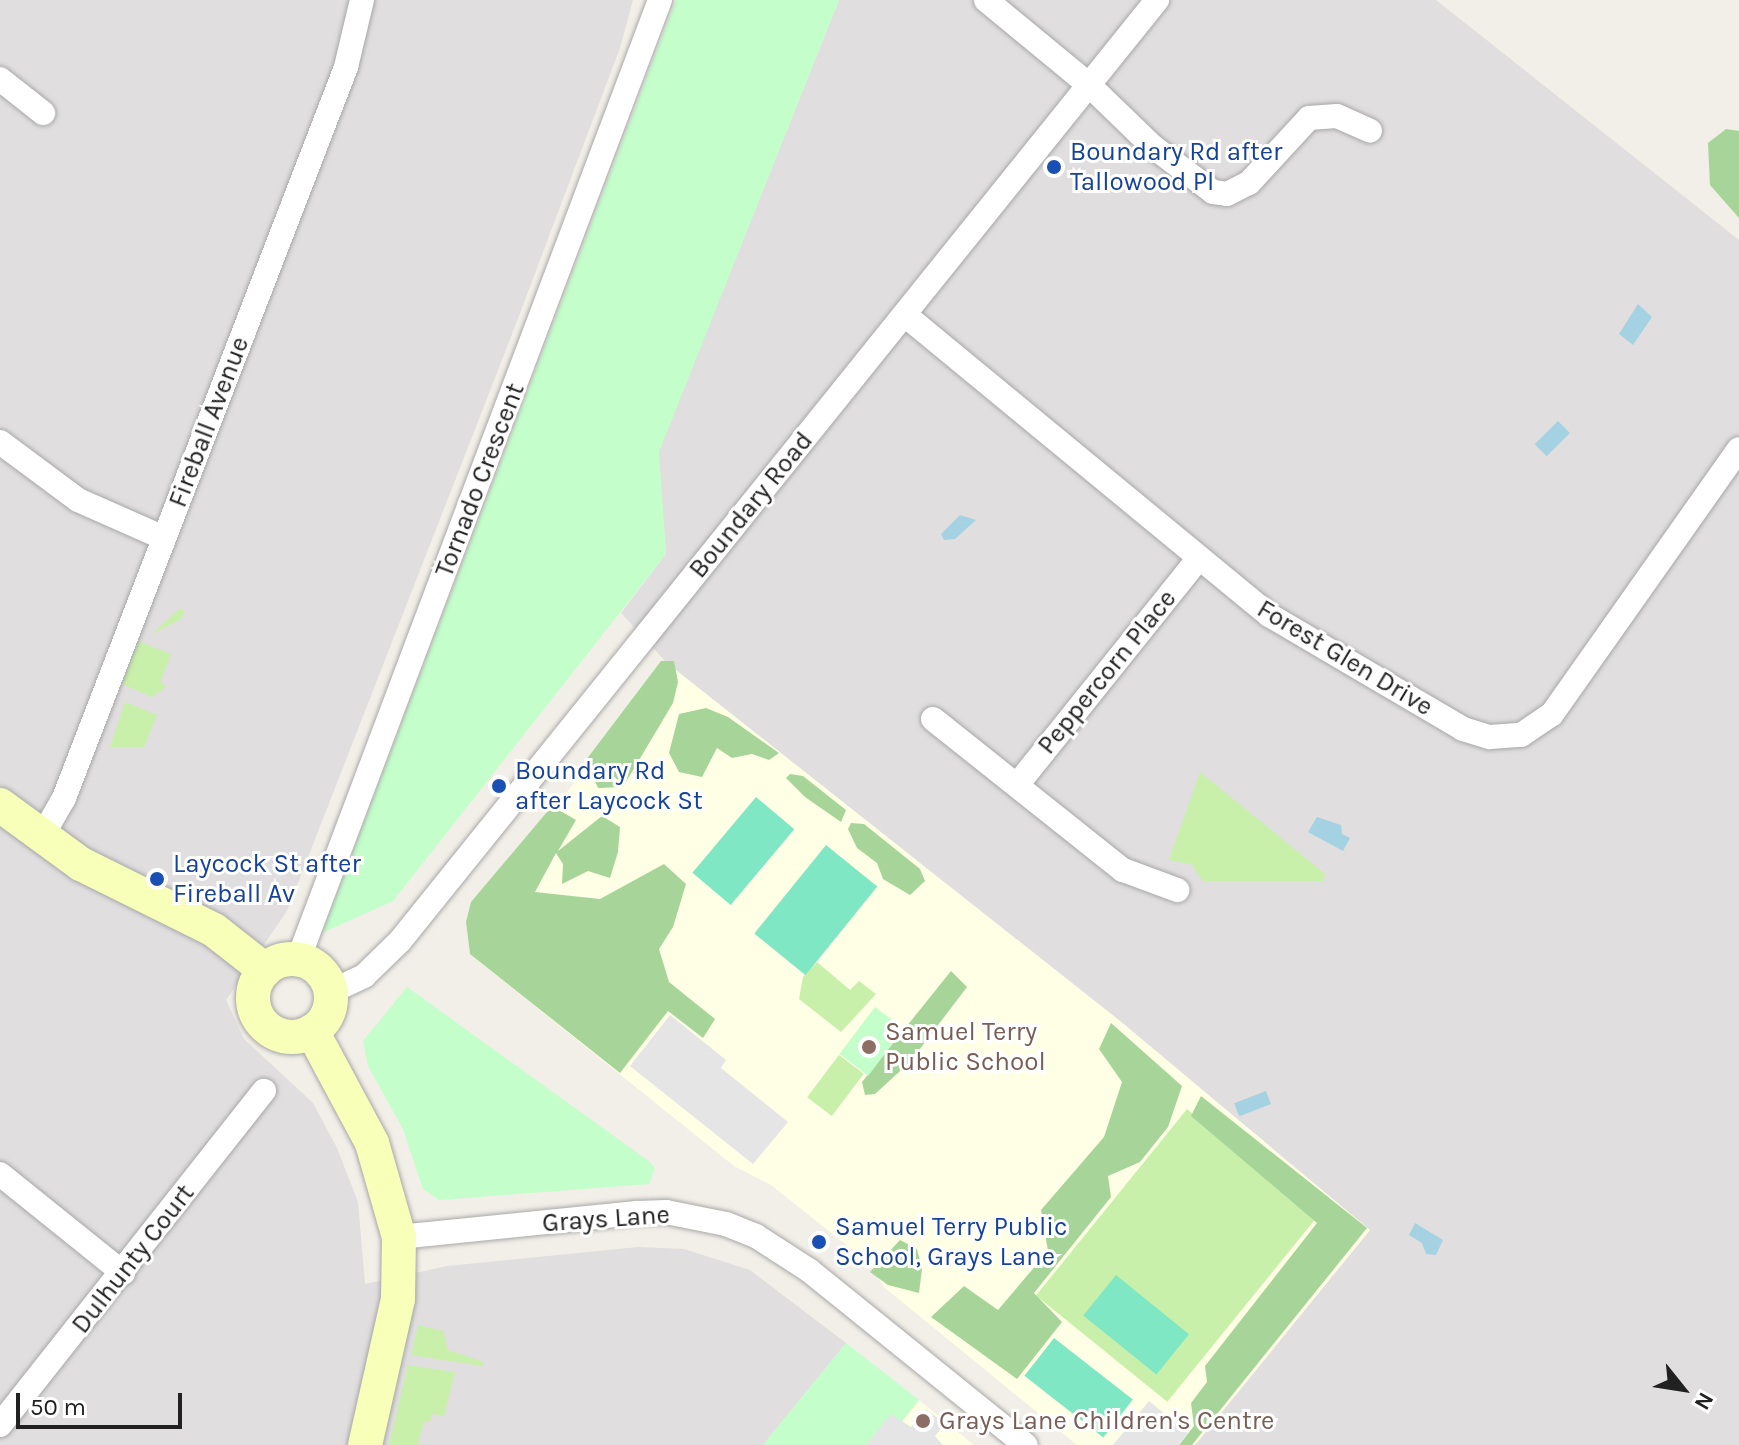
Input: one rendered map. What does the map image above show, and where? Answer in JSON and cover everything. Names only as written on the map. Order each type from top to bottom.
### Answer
[{"type":"street","name":"Fireball Avenue","points":[[41,838],[64,798],[346,67],[362,0]]},
{"type":"street","name":"Tornado Crescent","points":[[298,960],[660,0]]},
{"type":"street","points":[[986,0],[1089,85],[1152,146],[1201,185],[1220,193],[1249,183],[1309,118],[1337,116],[1370,131]]},
{"type":"street","name":"Boundary Road","points":[[330,992],[364,976],[400,941],[1157,0]]},
{"type":"street","points":[[0,79],[43,113]]},
{"type":"street","name":"Forest Glen Drive","points":[[905,315],[1269,615],[1463,729],[1509,737],[1542,724],[1559,705],[1739,449]]},
{"type":"street","points":[[0,442],[88,505],[164,538]]},
{"type":"street","name":"Peppercorn Place","points":[[1017,785],[1198,559]]},
{"type":"street","points":[[933,719],[1123,870],[1177,890]]},
{"type":"street","points":[[0,805],[41,838],[81,864],[214,930],[265,970]]},
{"type":"street","points":[[298,960],[320,971],[330,992],[324,1021],[312,1031],[288,1037],[265,1027],[253,1005],[257,980],[265,970],[298,960]]},
{"type":"street","points":[[312,1031],[372,1143],[399,1237],[398,1299],[365,1445]]},
{"type":"street","name":"Dulhunty Court","points":[[0,1425],[123,1273],[164,1213],[264,1091]]},
{"type":"street","points":[[0,1174],[123,1273]]},
{"type":"street","name":"Grays Lane","points":[[399,1237],[637,1213],[666,1212],[726,1224],[756,1236],[810,1271],[1026,1445]]},
{"type":"shaded area","points":[[0,0],[633,0],[620,48],[511,337],[287,911],[226,1000],[244,1039],[313,1103],[337,1148],[358,1202],[365,1284],[447,1266],[638,1247],[684,1249],[750,1270],[846,1343],[763,1445],[0,1445]]},
{"type":"shaded area","points":[[839,0],[1436,0],[1739,240],[1739,1445],[1195,1445],[1369,1230],[1120,1021],[667,663],[621,613],[666,554],[658,453]]},
{"type":"shaded area","name":"Samuel Terry Public School","points":[[667,663],[1120,1021],[1370,1230],[1195,1445],[1077,1445],[884,1287],[869,1263],[771,1185],[734,1166],[470,954],[466,922]]},
{"type":"shaded area","points":[[670,1015],[726,1060],[721,1068],[788,1122],[753,1164],[630,1066]]},
{"type":"shaded area","name":"Grays Lane Children's Centre","points":[[919,1400],[974,1445],[883,1445]]},
{"type":"shaded area","points":[[1149,1401],[1188,1433],[1178,1445],[1113,1445]]},
{"type":"shaded area","name":"Grays Lane Children's Centre","points":[[926,1409],[945,1424],[935,1436],[943,1445],[866,1445],[891,1414],[911,1427]]},
{"type":"green space","points":[[676,0],[839,0],[659,452],[666,554],[393,901],[322,933]]},
{"type":"green space","points":[[1726,129],[1739,131],[1739,218],[1710,185],[1708,143]]},
{"type":"green space","points":[[179,609],[185,611],[181,619],[152,634]]},
{"type":"green space","points":[[138,641],[171,654],[160,683],[167,686],[152,697],[122,684]]},
{"type":"green space","points":[[661,661],[674,661],[678,682],[673,703],[623,787],[598,788],[586,760]]},
{"type":"green space","points":[[125,702],[157,715],[144,747],[110,747]]},
{"type":"green space","points":[[706,708],[728,717],[779,753],[769,760],[752,754],[732,758],[717,748],[702,777],[679,772],[669,753],[679,714]]},
{"type":"green space","points":[[1200,772],[1325,874],[1323,881],[1203,881],[1191,864],[1169,860]]},
{"type":"green space","points":[[790,774],[803,776],[846,810],[841,822],[805,797],[786,778]]},
{"type":"green space","points":[[756,797],[794,829],[731,905],[692,873]]},
{"type":"green space","points":[[552,806],[576,820],[558,851],[602,816],[620,827],[618,852],[610,878],[588,871],[562,884],[563,864],[556,853],[535,892],[600,899],[664,864],[686,884],[673,927],[659,949],[669,982],[715,1019],[703,1038],[668,1011],[620,1073],[470,954],[466,922],[471,902]]},
{"type":"green space","points":[[851,823],[864,824],[920,869],[925,881],[910,895],[883,879],[877,863],[857,848],[848,829]]},
{"type":"green space","points":[[826,845],[877,887],[806,975],[754,934]]},
{"type":"green space","points":[[817,962],[850,990],[859,981],[876,994],[841,1032],[799,999],[803,977]]},
{"type":"green space","points":[[951,971],[967,987],[910,1062],[875,1094],[865,1095],[862,1082]]},
{"type":"green space","points":[[407,987],[650,1162],[655,1168],[649,1184],[439,1200],[423,1189],[403,1129],[368,1066],[363,1041]]},
{"type":"green space","points":[[875,1007],[904,1029],[868,1076],[839,1054]]},
{"type":"green space","points":[[1111,1023],[1182,1086],[1168,1127],[1140,1162],[1108,1176],[1111,1197],[1034,1293],[1062,1322],[1017,1379],[931,1317],[964,1286],[998,1310],[1048,1251],[1041,1210],[1104,1137],[1122,1082],[1099,1049]]},
{"type":"green space","points":[[839,1055],[864,1074],[832,1116],[807,1097]]},
{"type":"green space","points":[[1201,1096],[1367,1228],[1192,1445],[1179,1445],[1194,1426],[1191,1403],[1207,1382],[1205,1366],[1317,1223],[1191,1116]]},
{"type":"green space","points":[[1187,1109],[1318,1215],[1167,1402],[1036,1296]]},
{"type":"green space","points":[[900,1240],[917,1249],[922,1269],[919,1293],[888,1285],[870,1272]]},
{"type":"green space","points":[[1116,1275],[1189,1334],[1156,1375],[1083,1315]]},
{"type":"green space","points":[[418,1325],[443,1331],[448,1350],[484,1362],[482,1366],[411,1355]]},
{"type":"green space","points":[[1054,1338],[1133,1400],[1103,1437],[1024,1376]]},
{"type":"green space","points":[[846,1343],[919,1400],[883,1445],[763,1445]]},
{"type":"green space","points":[[408,1365],[455,1372],[444,1416],[432,1414],[430,1422],[424,1421],[418,1445],[389,1445]]},
{"type":"water","points":[[1638,304],[1652,317],[1633,345],[1619,334]]},
{"type":"water","points":[[1558,421],[1570,433],[1547,456],[1535,444]]},
{"type":"water","points":[[960,515],[976,520],[955,539],[944,540],[941,534]]},
{"type":"water","points":[[1317,817],[1341,825],[1342,834],[1350,838],[1343,851],[1308,832]]},
{"type":"water","points":[[1266,1091],[1271,1104],[1239,1116],[1234,1103]]},
{"type":"water","points":[[1415,1223],[1443,1240],[1436,1255],[1426,1254],[1422,1243],[1409,1235]]},
{"type":"place","name":"Boundary Rd after Tallowood Pl","points":[[1054,167]]},
{"type":"place","name":"Boundary Rd after Laycock St","points":[[499,786]]},
{"type":"place","name":"Laycock St after Fireball Av","points":[[157,879]]},
{"type":"place","name":"Samuel Terry Public School","points":[[869,1047]]},
{"type":"place","name":"Samuel Terry Public School, Grays Lane","points":[[819,1242]]},
{"type":"place","name":"Grays Lane Children's Centre","points":[[923,1421]]}]
